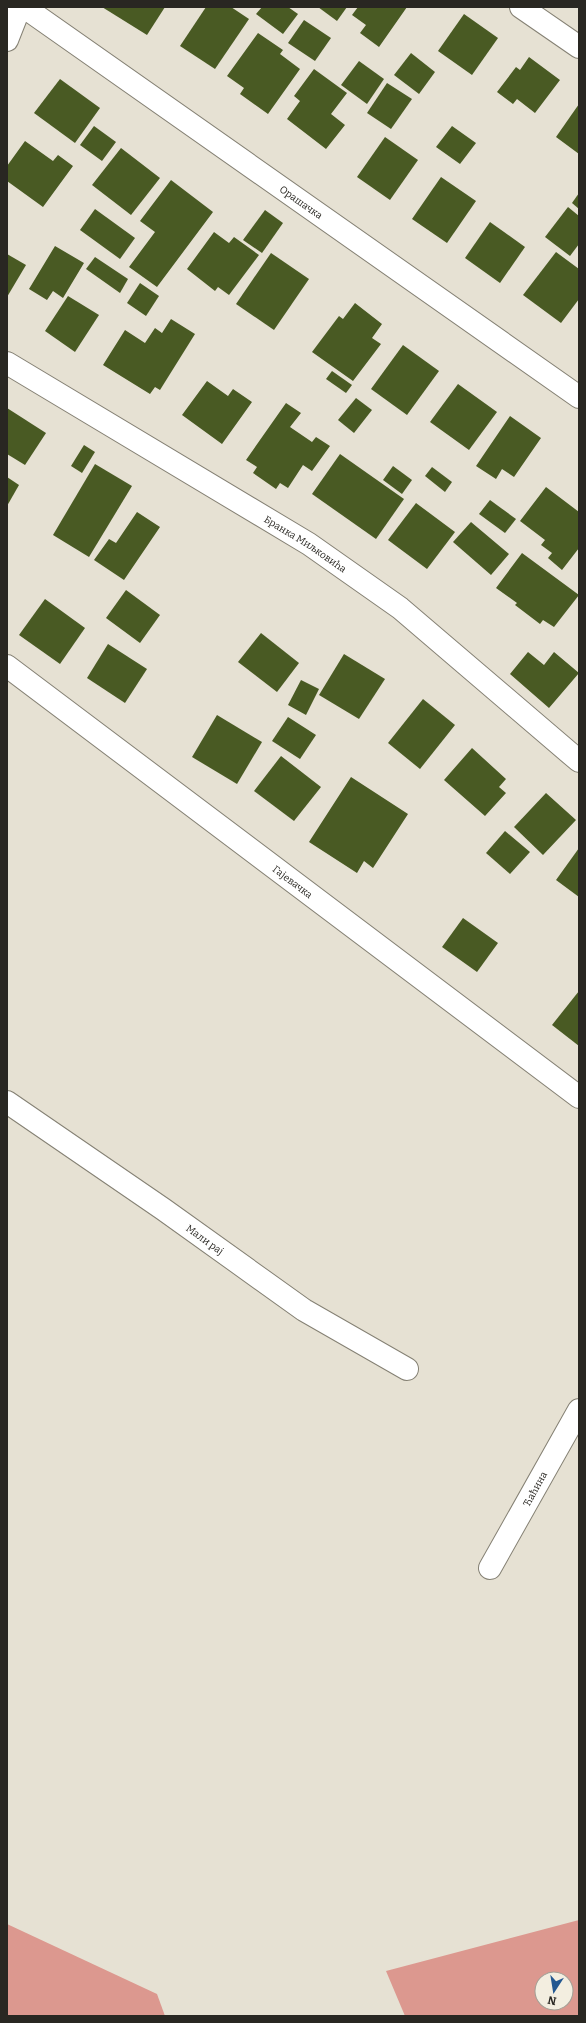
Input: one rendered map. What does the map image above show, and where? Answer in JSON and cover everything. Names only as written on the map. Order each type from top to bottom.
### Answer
[{"type":"street","points":[[7,40],[20,7]]},
{"type":"street","name":"Орашачка","points":[[24,7],[579,398]]},
{"type":"street","points":[[521,7],[579,46]]},
{"type":"street","name":"Бранка Миљковића","points":[[7,364],[309,544],[400,608],[579,761]]},
{"type":"street","name":"Гајевачка","points":[[7,666],[579,1097]]},
{"type":"street","name":"Мали рај","points":[[7,1102],[163,1209],[304,1310],[408,1369]]},
{"type":"street","name":"Ћаћина","points":[[490,1568],[579,1410]]},
{"type":"shaded area","points":[[579,1920],[579,2016],[405,2016],[386,1971]]},
{"type":"shaded area","points":[[7,1924],[157,1994],[165,2016],[7,2016]]},
{"type":"building","points":[[102,7],[165,7],[147,35]]},
{"type":"building","points":[[206,7],[231,7],[249,19],[215,69],[180,46]]},
{"type":"building","points":[[262,7],[288,7],[298,14],[283,34],[256,14]]},
{"type":"building","points":[[318,7],[347,7],[337,21]]},
{"type":"building","points":[[358,7],[407,7],[379,47],[360,33],[366,25],[352,15]]},
{"type":"building","points":[[464,14],[498,38],[472,75],[438,51]]},
{"type":"building","points":[[304,20],[331,38],[315,61],[288,43]]},
{"type":"building","points":[[258,33],[283,50],[280,54],[300,69],[268,114],[240,94],[244,88],[227,76]]},
{"type":"building","points":[[411,53],[435,72],[419,94],[394,75]]},
{"type":"building","points":[[529,57],[560,80],[535,113],[517,99],[513,104],[497,92],[516,67],[520,70]]},
{"type":"building","points":[[359,61],[384,79],[367,104],[341,85]]},
{"type":"building","points":[[314,69],[347,93],[331,114],[345,125],[326,149],[287,119],[300,101],[294,96]]},
{"type":"building","points":[[60,79],[100,108],[75,143],[34,113]]},
{"type":"building","points":[[387,83],[412,99],[391,129],[367,113]]},
{"type":"building","points":[[579,104],[579,154],[556,137]]},
{"type":"building","points":[[94,126],[116,142],[102,161],[80,145]]},
{"type":"building","points":[[452,126],[476,143],[460,164],[436,147]]},
{"type":"building","points":[[385,137],[418,160],[390,200],[357,177]]},
{"type":"building","points":[[25,141],[53,161],[58,155],[73,166],[43,207],[7,181],[7,166]]},
{"type":"building","points":[[121,148],[160,178],[131,215],[92,185]]},
{"type":"building","points":[[441,177],[476,201],[447,243],[412,219]]},
{"type":"building","points":[[171,180],[213,212],[157,287],[129,267],[155,232],[140,221]]},
{"type":"building","points":[[579,193],[579,209],[572,203]]},
{"type":"building","points":[[568,207],[579,216],[579,244],[570,256],[545,237]]},
{"type":"building","points":[[95,209],[135,238],[120,259],[80,230]]},
{"type":"building","points":[[265,210],[283,223],[262,253],[243,240]]},
{"type":"building","points":[[490,222],[525,247],[500,283],[465,258]]},
{"type":"building","points":[[214,232],[229,243],[234,237],[259,255],[229,295],[218,287],[215,291],[187,269]]},
{"type":"building","points":[[55,246],[84,263],[63,298],[53,291],[47,300],[29,289]]},
{"type":"building","points":[[556,252],[579,269],[579,299],[561,323],[523,295]]},
{"type":"building","points":[[271,253],[309,279],[274,330],[236,304]]},
{"type":"building","points":[[7,254],[26,265],[7,297]]},
{"type":"building","points":[[95,257],[128,279],[120,293],[86,269]]},
{"type":"building","points":[[140,283],[159,296],[146,316],[127,303]]},
{"type":"building","points":[[68,296],[99,315],[75,352],[45,331]]},
{"type":"building","points":[[355,303],[382,324],[372,338],[381,344],[353,381],[312,352],[339,316],[343,319]]},
{"type":"building","points":[[171,319],[195,334],[160,390],[155,387],[150,394],[103,365],[125,330],[145,343],[155,328],[162,333]]},
{"type":"building","points":[[403,345],[439,371],[407,415],[371,389]]},
{"type":"building","points":[[332,371],[352,385],[346,393],[326,379]]},
{"type":"building","points":[[207,381],[228,396],[233,389],[252,402],[222,444],[182,415]]},
{"type":"building","points":[[458,384],[497,412],[469,450],[430,422]]},
{"type":"building","points":[[356,398],[372,410],[354,433],[338,420]]},
{"type":"building","points":[[286,403],[301,413],[290,427],[312,442],[316,437],[330,446],[312,471],[303,465],[288,488],[280,483],[276,489],[253,473],[257,467],[246,460]]},
{"type":"building","points":[[7,408],[46,433],[25,465],[7,454]]},
{"type":"building","points":[[510,416],[541,438],[514,477],[502,469],[496,479],[476,466]]},
{"type":"building","points":[[84,445],[95,452],[82,473],[71,466]]},
{"type":"building","points":[[340,454],[404,499],[376,539],[312,494]]},
{"type":"building","points":[[95,464],[132,486],[89,557],[53,535]]},
{"type":"building","points":[[393,466],[412,480],[402,494],[383,480]]},
{"type":"building","points":[[432,467],[452,482],[445,492],[425,476]]},
{"type":"building","points":[[7,477],[19,485],[7,506]]},
{"type":"building","points":[[546,487],[579,512],[579,548],[562,570],[548,558],[552,553],[541,545],[545,540],[520,521]]},
{"type":"building","points":[[490,500],[516,519],[505,533],[479,514]]},
{"type":"building","points":[[416,503],[455,532],[427,569],[388,540]]},
{"type":"building","points":[[137,512],[160,527],[124,580],[94,560],[109,539],[116,543]]},
{"type":"building","points":[[471,522],[509,554],[491,575],[453,542]]},
{"type":"building","points":[[522,553],[579,595],[554,627],[543,620],[540,624],[515,605],[517,603],[496,588]]},
{"type":"building","points":[[126,590],[160,615],[140,643],[106,618]]},
{"type":"building","points":[[45,599],[85,628],[60,664],[19,635]]},
{"type":"building","points":[[261,633],[299,663],[277,692],[238,662]]},
{"type":"building","points":[[108,644],[147,669],[125,703],[87,678]]},
{"type":"building","points":[[528,652],[544,665],[554,652],[579,673],[549,708],[510,674]]},
{"type":"building","points":[[344,654],[385,679],[359,719],[319,695]]},
{"type":"building","points":[[301,680],[319,689],[306,715],[288,705]]},
{"type":"building","points":[[423,699],[455,725],[420,769],[388,743]]},
{"type":"building","points":[[217,715],[262,742],[237,784],[192,757]]},
{"type":"building","points":[[288,717],[316,735],[300,759],[272,741]]},
{"type":"building","points":[[472,748],[506,779],[499,787],[506,793],[485,816],[444,780]]},
{"type":"building","points":[[281,756],[321,787],[294,821],[254,791]]},
{"type":"building","points":[[351,777],[408,814],[373,868],[364,861],[357,873],[309,842]]},
{"type":"building","points":[[546,793],[576,820],[543,855],[514,827]]},
{"type":"building","points":[[505,831],[530,852],[510,874],[486,853]]},
{"type":"building","points":[[579,848],[579,897],[556,880]]},
{"type":"building","points":[[463,918],[498,943],[477,972],[442,947]]},
{"type":"building","points":[[579,991],[579,1046],[552,1025]]}]
